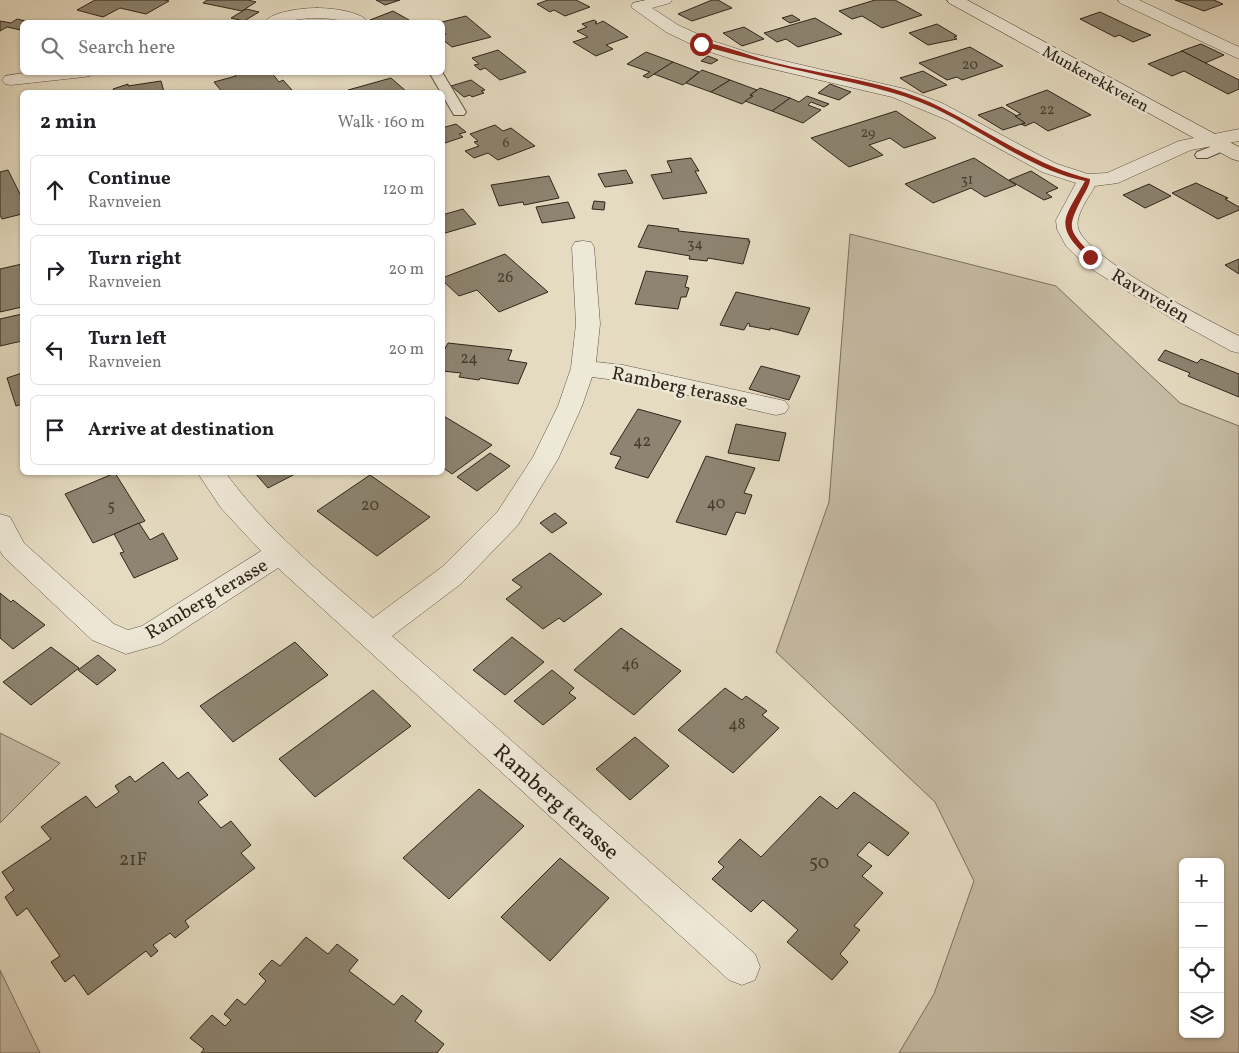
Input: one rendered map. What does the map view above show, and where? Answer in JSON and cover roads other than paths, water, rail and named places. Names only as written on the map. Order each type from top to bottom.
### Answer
[{"type":"street","points":[[633,4],[664,0]]},
{"type":"street","name":"Munkerekkveien","points":[[955,0],[1212,147],[1239,155]]},
{"type":"street","points":[[1126,0],[1239,54]]},
{"type":"street","points":[[633,4],[670,28],[701,44],[773,64],[870,84],[916,99],[952,115],[1050,168],[1071,177],[1088,180],[1111,179],[1186,145],[1212,147],[1239,135]]},
{"type":"street","points":[[279,20],[310,13],[341,15],[355,20]]},
{"type":"street","points":[[5,77],[37,75]]},
{"type":"street","points":[[5,77],[27,90]]},
{"type":"street","name":"Ravnveien","points":[[1088,180],[1067,220],[1068,229],[1074,241],[1090,257],[1104,267],[1178,313],[1239,346]]},
{"type":"street","points":[[372,635],[452,575],[508,518],[545,459],[570,406],[583,368],[588,324],[583,248]]},
{"type":"street","name":"Ramberg terasse","points":[[583,368],[623,373],[776,407]]},
{"type":"street","name":"Ramberg terasse","points":[[212,475],[231,501],[280,552],[742,967]]},
{"type":"street","name":"Ramberg terasse","points":[[0,524],[4,535],[14,550],[80,612],[103,632],[126,642],[150,636],[280,552]]},
{"type":"lane","points":[[438,75],[442,79],[449,98],[459,112]]}]
